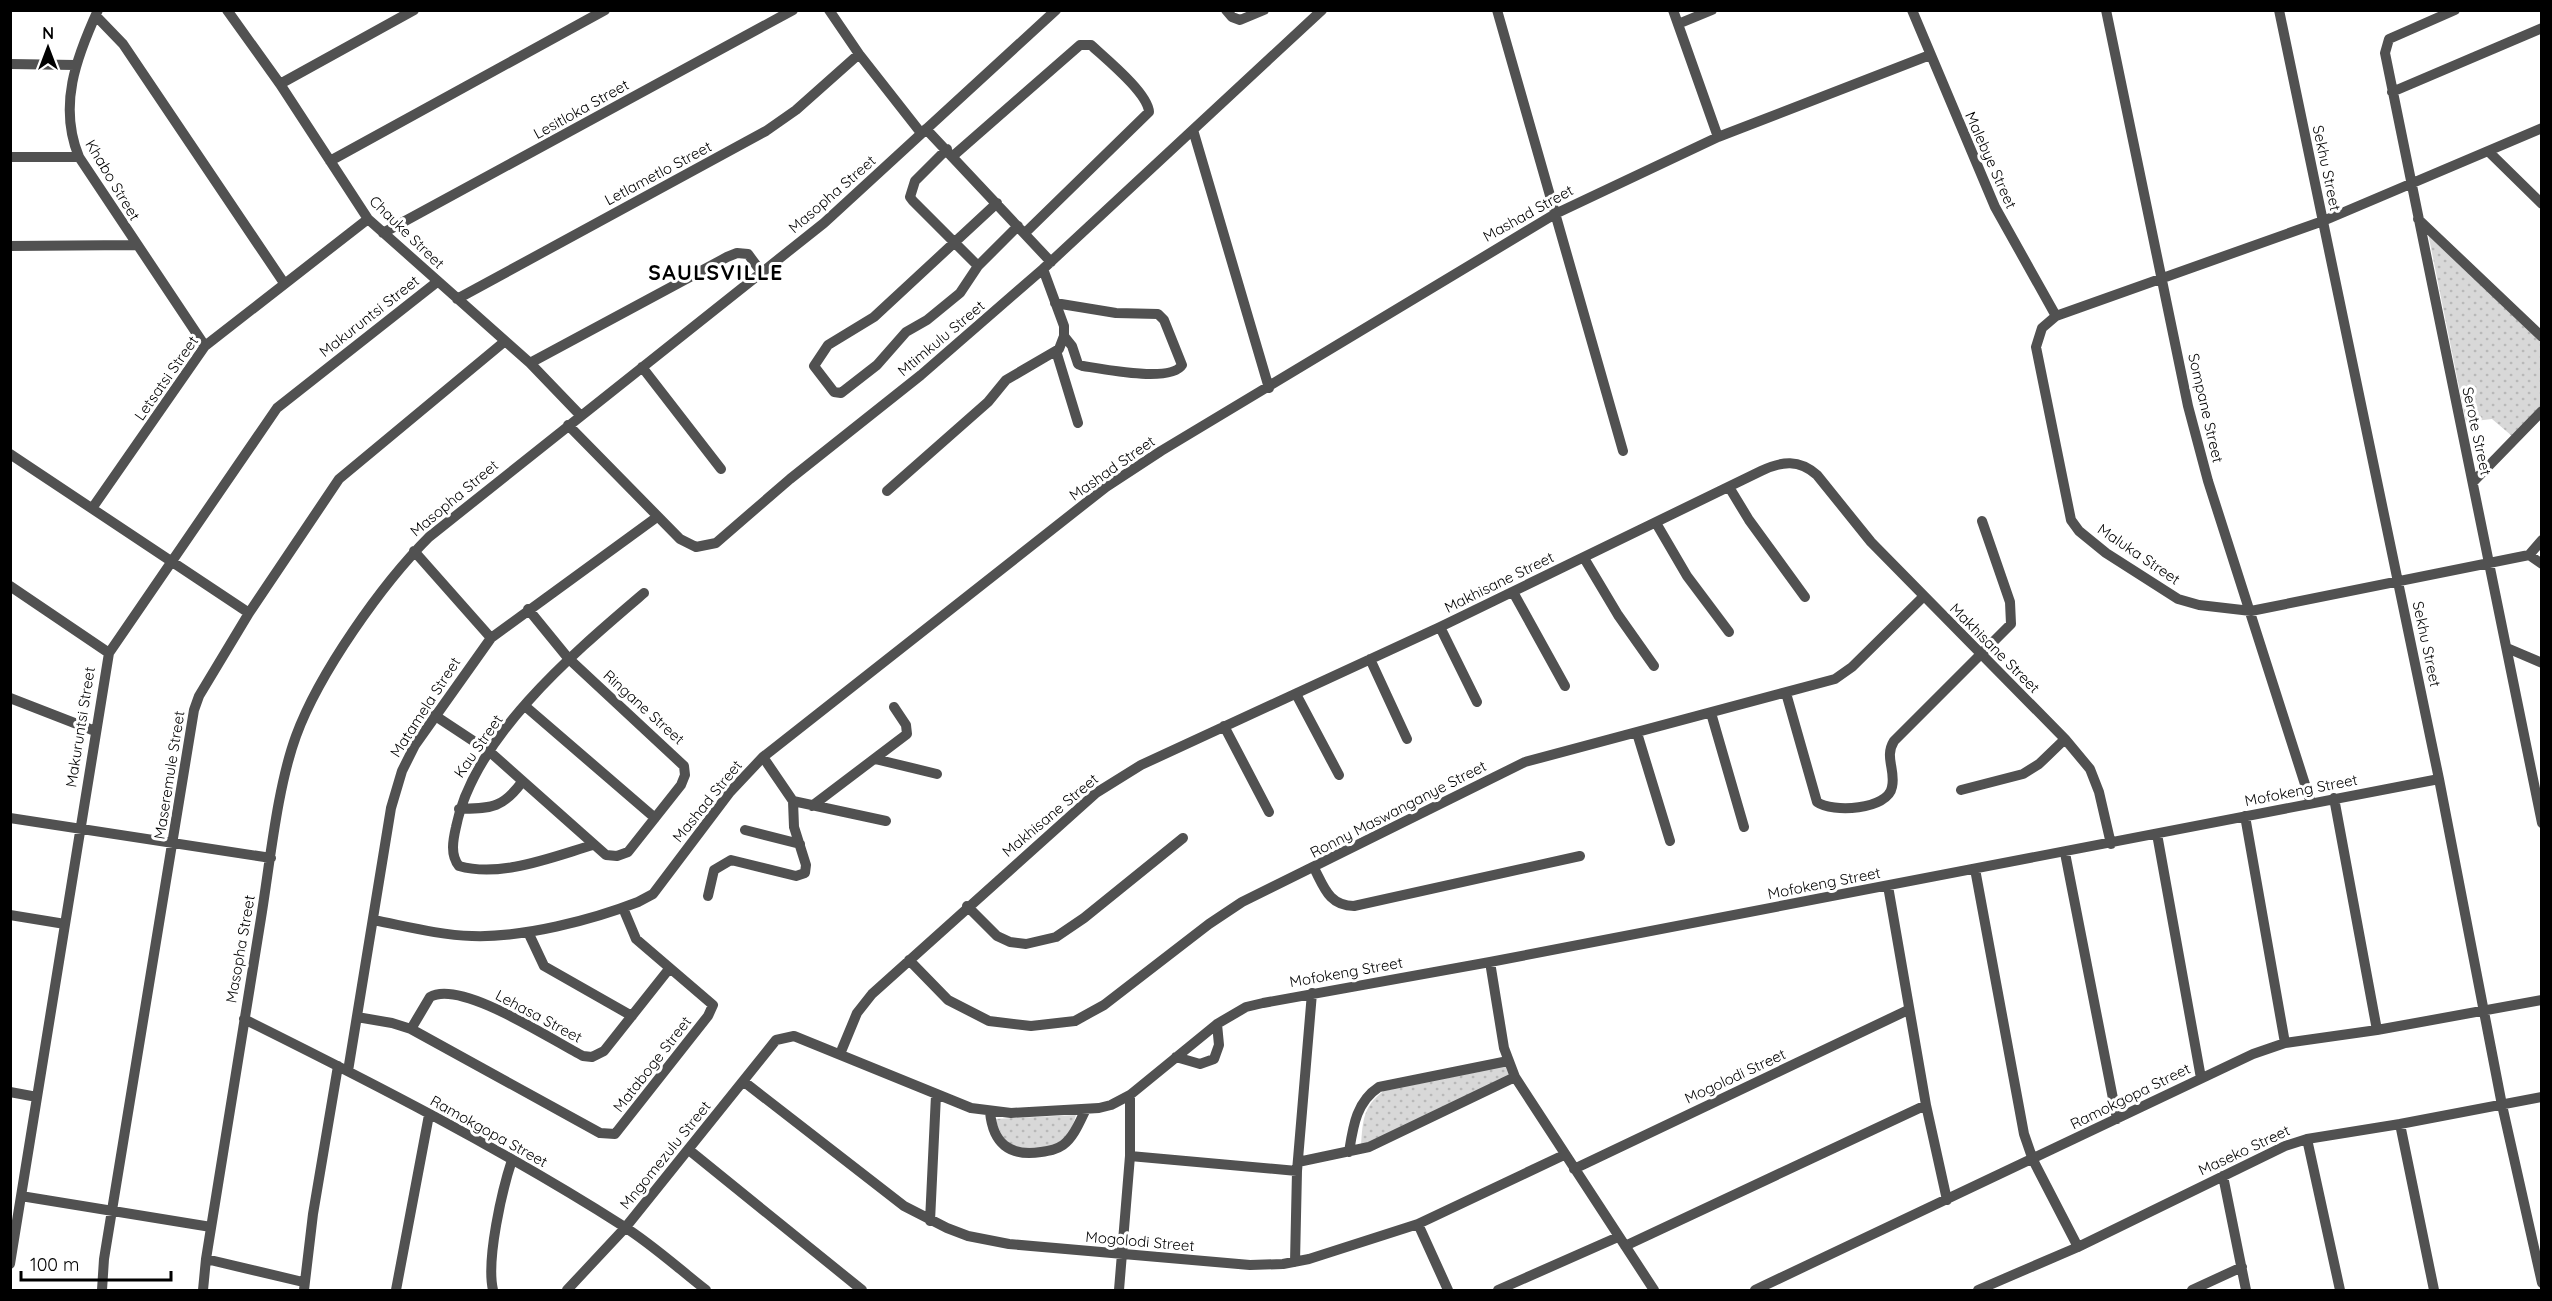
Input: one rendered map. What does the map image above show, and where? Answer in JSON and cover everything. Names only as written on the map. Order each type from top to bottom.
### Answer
[{"type":"street","name":"Chauke Street","points":[[227,10],[280,84],[368,219],[530,363],[580,415]]},
{"type":"street","points":[[280,84],[414,10]]},
{"type":"street","points":[[330,161],[605,10]]},
{"type":"street","name":"Lesitloka Street","points":[[383,233],[793,10]]},
{"type":"street","points":[[829,10],[859,54],[923,131],[950,153],[997,203],[1021,229],[1047,265],[1055,303],[1064,336],[1073,349],[1078,364],[1154,374],[1173,372],[1182,365],[1164,320],[1158,314],[1116,313],[1055,303]]},
{"type":"street","name":"Masopha Street","points":[[203,1290],[244,1019],[286,770],[301,723],[331,667],[392,578],[414,551],[450,518],[762,273],[855,195],[1056,10]]},
{"type":"street","points":[[1226,10],[1235,20],[1264,10]]},
{"type":"street","name":"Mtimkulu Street","points":[[568,425],[657,517],[688,544],[703,548],[716,543],[921,375],[1047,265],[1322,10]]},
{"type":"street","points":[[1497,10],[1623,451]]},
{"type":"street","points":[[1673,10],[1718,137]]},
{"type":"street","points":[[1678,24],[1712,10]]},
{"type":"street","name":"Malebye Street","points":[[1912,10],[1995,207],[2056,316]]},
{"type":"street","name":"Sompane Street","points":[[2106,10],[2161,279],[2208,481],[2311,803]]},
{"type":"street","name":"Sekhu Street","points":[[2279,10],[2399,581],[2502,1105],[2541,1283]]},
{"type":"street","name":"Serote Street","points":[[2455,10],[2397,35],[2386,45],[2392,92],[2410,184],[2507,648],[2541,824]]},
{"type":"street","points":[[97,13],[123,44],[284,282]]},
{"type":"street","name":"Khabo Street","points":[[97,13],[75,64],[70,98],[70,129],[79,158],[205,346]]},
{"type":"street","points":[[2392,92],[2541,28]]},
{"type":"street","points":[[978,266],[954,241],[910,197],[915,181],[1080,45],[1091,45],[1124,76],[1147,102],[1149,112],[978,266],[960,293],[946,306],[906,332],[877,365],[842,393],[834,392],[814,366],[824,349],[874,317],[954,241],[997,203]]},
{"type":"street","name":"Letlametlo Street","points":[[457,299],[766,131],[796,110],[859,54]]},
{"type":"street","name":"Mashad Street","points":[[373,920],[459,935],[502,936],[528,932],[623,908],[653,894],[730,792],[764,757],[1106,487],[1161,451],[1555,214],[1718,137],[1930,55]]},
{"type":"street","points":[[10,64],[75,64]]},
{"type":"street","points":[[2056,316],[2322,221],[2541,128]]},
{"type":"street","points":[[1192,129],[1269,388]]},
{"type":"street","points":[[2488,151],[2541,204]]},
{"type":"street","points":[[10,157],[79,158]]},
{"type":"street","name":"Letsatsi Street","points":[[93,507],[205,346],[284,282],[368,219]]},
{"type":"street","points":[[2418,219],[2541,337]]},
{"type":"street","points":[[10,246],[136,245]]},
{"type":"street","points":[[530,363],[736,253],[748,254],[762,273]]},
{"type":"street","name":"Makuruntsi Street","points":[[10,1264],[109,653],[277,408],[437,282]]},
{"type":"street","name":"Maluka Street","points":[[2056,316],[2038,336],[2037,361],[2066,502],[2075,526],[2106,553],[2178,599],[2199,605],[2251,611],[2489,565],[2529,555]]},
{"type":"street","points":[[886,491],[981,408],[1006,380],[1056,351],[1064,336]]},
{"type":"street","name":"Maseremule Street","points":[[102,1290],[104,1259],[144,1004],[174,842],[196,702],[208,677],[249,613],[345,473],[504,342]]},
{"type":"street","points":[[1056,351],[1078,423]]},
{"type":"street","points":[[642,367],[721,469]]},
{"type":"street","points":[[2473,482],[2541,411]]},
{"type":"street","points":[[10,454],[93,507],[249,613]]},
{"type":"street","name":"Makhisane Street","points":[[840,1054],[864,1002],[968,906],[1103,788],[1142,765],[1440,627],[1780,463],[1789,462],[1807,466],[1823,481],[1856,525],[1923,597],[2065,739],[2094,776],[2110,844]]},
{"type":"street","points":[[1729,487],[1749,520],[1805,597]]},
{"type":"street","name":"Matamela Street","points":[[304,1286],[343,1068],[357,1017],[396,785],[415,745],[491,638],[657,517]]},
{"type":"street","points":[[1786,693],[1816,802],[1834,808],[1861,807],[1882,799],[1892,790],[1889,753],[1894,741],[2012,624],[2010,602],[1982,521]]},
{"type":"street","points":[[1656,523],[1688,576],[1729,632]]},
{"type":"street","points":[[2541,540],[2529,555],[2541,564]]},
{"type":"street","points":[[414,551],[491,638]]},
{"type":"street","points":[[1584,558],[1618,615],[1654,666]]},
{"type":"street","points":[[10,586],[109,653]]},
{"type":"street","points":[[1513,592],[1565,686]]},
{"type":"street","name":"Kau Street","points":[[593,845],[487,871],[459,866],[453,856],[459,809],[465,790],[490,752],[525,706],[568,658],[644,593]]},
{"type":"street","name":"Ronny Maswanganye Street","points":[[909,960],[948,1000],[988,1021],[1031,1026],[1075,1022],[1098,1010],[1224,912],[1516,766],[1543,756],[1786,693],[1844,674],[1923,597]]},
{"type":"street","name":"Ringane Street","points":[[528,609],[568,658],[684,766],[683,781],[628,852],[617,856],[606,855],[593,845]]},
{"type":"street","points":[[1440,627],[1477,702]]},
{"type":"street","points":[[2507,648],[2541,663]]},
{"type":"street","points":[[1370,660],[1407,739]]},
{"type":"street","points":[[1296,694],[1339,775]]},
{"type":"street","points":[[10,698],[95,731]]},
{"type":"street","points":[[525,706],[655,818]]},
{"type":"street","points":[[813,806],[908,731],[894,707]]},
{"type":"street","points":[[1711,713],[1744,828]]},
{"type":"street","points":[[434,716],[490,752],[593,845]]},
{"type":"street","points":[[1224,726],[1269,812]]},
{"type":"street","points":[[1637,733],[1670,841]]},
{"type":"street","points":[[1961,790],[2023,774],[2039,764],[2065,739]]},
{"type":"street","points":[[708,896],[714,870],[731,860],[803,876],[806,865],[794,827],[793,801],[764,757]]},
{"type":"street","points":[[875,759],[937,774]]},
{"type":"street","name":"Mofokeng Street","points":[[784,1036],[794,1036],[840,1054],[954,1103],[990,1112],[1086,1109],[1111,1105],[1130,1095],[1217,1024],[1246,1008],[1312,993],[1490,962],[2065,853],[2439,779]]},
{"type":"street","points":[[459,809],[497,806],[508,799],[522,782]]},
{"type":"street","points":[[2334,798],[2377,1030]]},
{"type":"street","points":[[793,801],[886,821]]},
{"type":"street","points":[[2245,816],[2285,1043]]},
{"type":"street","points":[[10,818],[271,858]]},
{"type":"street","points":[[745,830],[800,844]]},
{"type":"street","points":[[2157,834],[2200,1078]]},
{"type":"street","points":[[968,906],[998,936],[1010,942],[1026,944],[1056,937],[1084,918],[1183,838]]},
{"type":"street","points":[[2065,853],[2117,1119]]},
{"type":"street","points":[[1314,868],[1332,900],[1338,904],[1354,906],[1580,856]]},
{"type":"street","points":[[1975,869],[2024,1134],[2033,1160],[2078,1247]]},
{"type":"street","points":[[1888,886],[1908,1010],[1947,1200]]},
{"type":"street","name":"Mataboge Street","points":[[357,1017],[411,1029],[600,1133],[615,1134],[712,1009],[712,1002],[669,969],[636,939],[623,908]]},
{"type":"street","points":[[10,915],[65,924]]},
{"type":"street","points":[[528,932],[544,966],[632,1016]]},
{"type":"street","points":[[1490,962],[1508,1061],[1515,1077],[1654,1290]]},
{"type":"street","name":"Lehasa Street","points":[[411,1029],[430,997],[451,993],[474,999],[583,1056],[592,1057],[604,1051],[669,969]]},
{"type":"street","points":[[1295,1262],[1298,1167],[1312,993]]},
{"type":"street","name":"Ramokgopa Street","points":[[1755,1290],[2253,1054],[2285,1043],[2377,1030],[2541,1000]]},
{"type":"street","name":"Mogolodi Street","points":[[1574,1169],[1908,1010]]},
{"type":"street","name":"Ramokgopa Street","points":[[244,1019],[343,1068],[512,1161],[625,1228],[706,1290]]},
{"type":"street","points":[[1176,1057],[1200,1064],[1214,1059],[1219,1046],[1217,1024]]},
{"type":"street","name":"Mngomezulu Street","points":[[567,1290],[625,1228],[776,1040],[784,1036]]},
{"type":"street","points":[[1349,1152],[1360,1106],[1365,1098],[1379,1087],[1508,1061]]},
{"type":"street","points":[[1130,1156],[1298,1167],[1386,1140],[1515,1077]]},
{"type":"street","name":"Mogolodi Street","points":[[743,1081],[904,1206],[930,1221],[989,1241],[1122,1254],[1250,1265],[1295,1262],[1418,1224],[1564,1155]]},
{"type":"street","points":[[10,1092],[37,1097]]},
{"type":"street","points":[[930,1221],[936,1095]]},
{"type":"street","points":[[1119,1290],[1130,1156],[1130,1095]]},
{"type":"street","name":"Maseko Street","points":[[1978,1290],[2078,1247],[2285,1146],[2307,1139],[2541,1097]]},
{"type":"street","points":[[1498,1290],[1622,1241],[1926,1105]]},
{"type":"street","points":[[990,1112],[998,1141],[1013,1152],[1030,1154],[1061,1147],[1074,1132],[1086,1109]]},
{"type":"street","points":[[396,1290],[429,1114]]},
{"type":"street","points":[[2400,1124],[2434,1290]]},
{"type":"street","points":[[2307,1139],[2340,1290]]},
{"type":"street","points":[[689,1150],[862,1290]]},
{"type":"street","points":[[493,1290],[496,1232],[505,1183],[512,1161]]},
{"type":"street","points":[[2223,1176],[2246,1290]]},
{"type":"street","points":[[21,1196],[211,1227]]},
{"type":"street","points":[[1418,1224],[1449,1290]]},
{"type":"street","points":[[206,1259],[304,1286]]},
{"type":"street","points":[[2192,1290],[2242,1267]]},
{"type":"shaded area","points":[[2428,233],[2541,343],[2541,406],[2512,436],[2492,419],[2466,422]]},
{"type":"shaded area","points":[[1494,1067],[1507,1067],[1511,1071],[1506,1078],[1361,1147],[1366,1112],[1374,1100],[1389,1087]]},
{"type":"shaded area","points":[[1076,1115],[1067,1137],[1055,1145],[1039,1149],[1022,1148],[1006,1141],[995,1119]]},
{"type":"district","name":"SAULSVILLE","points":[[716,272]]}]
